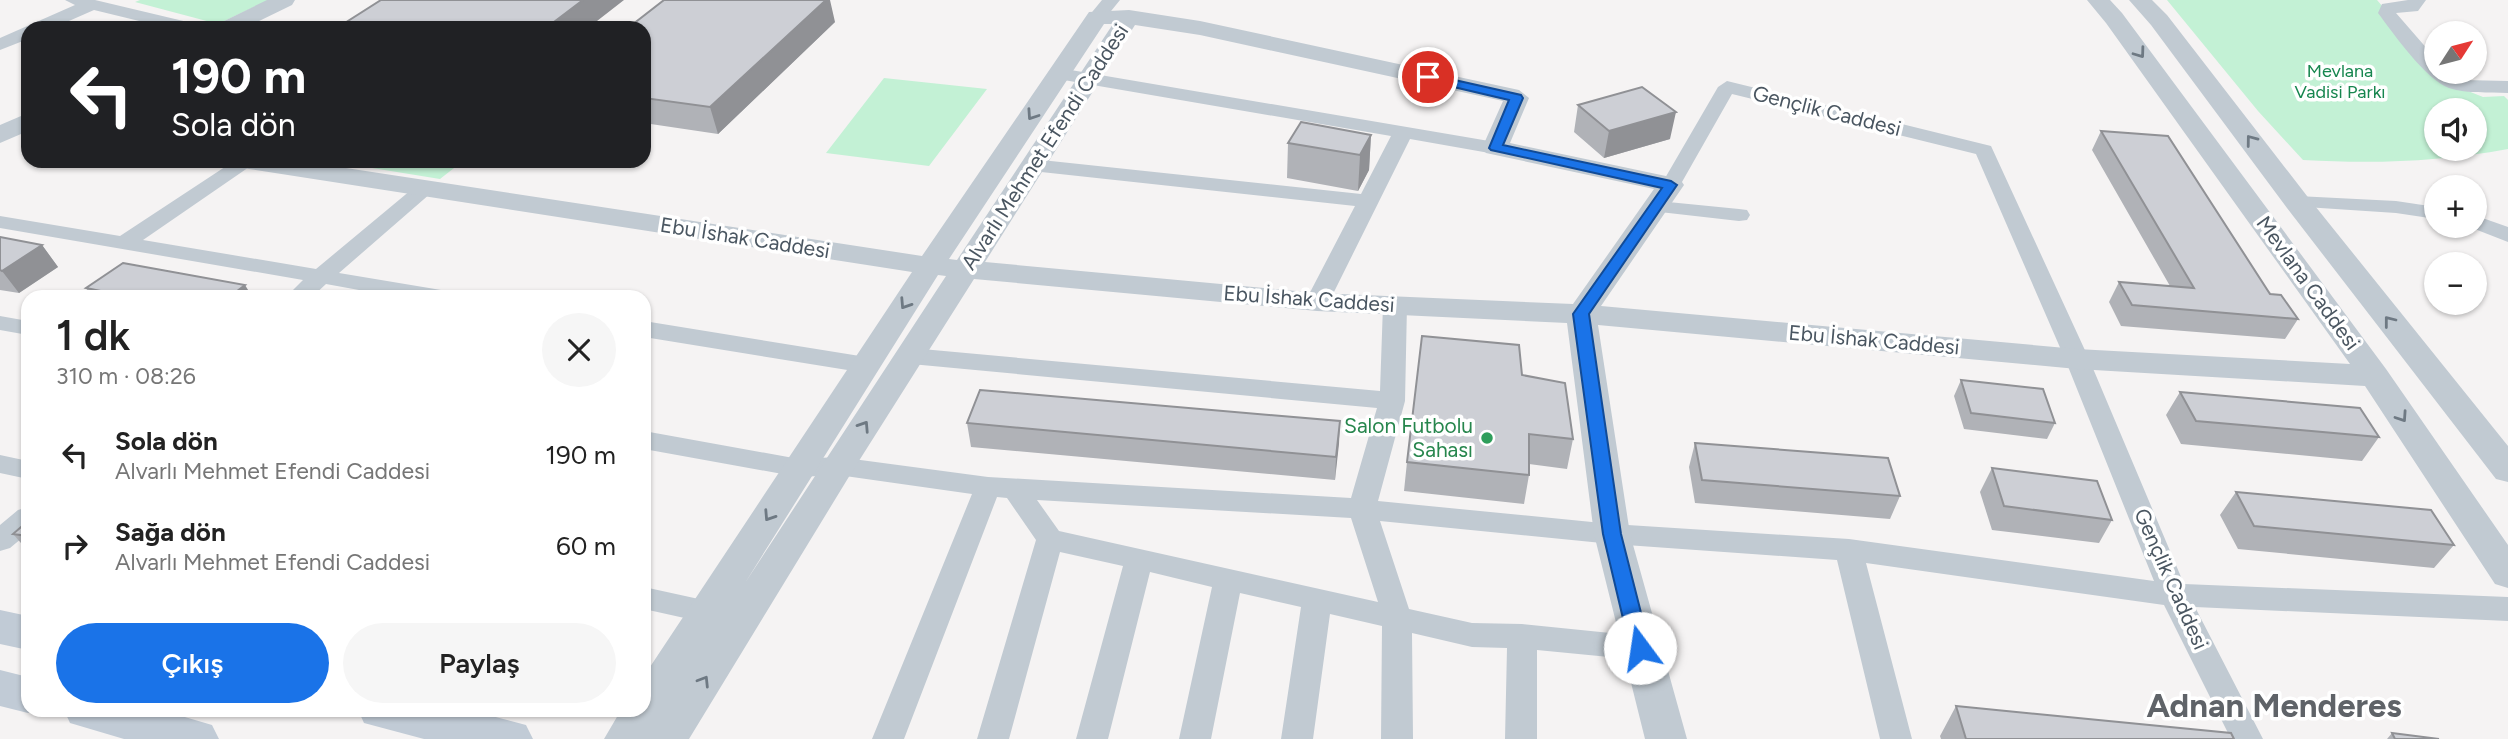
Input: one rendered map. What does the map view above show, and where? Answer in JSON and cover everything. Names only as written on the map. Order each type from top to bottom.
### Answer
[{"type":"main road","points":[[0,627],[21,632]]},
{"type":"main road","points":[[0,688],[21,693]]},
{"type":"main road","points":[[113,717],[196,739]]},
{"type":"main road","points":[[411,717],[510,739]]},
{"type":"street","points":[[114,8],[131,0]]},
{"type":"street","points":[[242,21],[284,0]]},
{"type":"street","points":[[2417,0],[2412,7],[2388,8],[2387,13],[2424,57]]},
{"type":"street","points":[[50,21],[82,2],[163,21]]},
{"type":"street","points":[[2106,9],[2149,10]]},
{"type":"street","name":"Mevlana Caddesi","points":[[2106,9],[2375,376],[2508,574]]},
{"type":"street","name":"Mevlana Caddesi","points":[[2149,10],[2508,470]]},
{"type":"street","name":"Alvarlı Mehmet Efendi Caddesi","points":[[667,739],[1032,164],[1073,76],[1112,11],[1510,95],[1517,98],[1495,148]]},
{"type":"street","points":[[0,45],[21,36]]},
{"type":"street","points":[[651,699],[930,266],[1073,76],[1495,148],[1740,215]]},
{"type":"street","points":[[2459,84],[2471,89],[2501,86],[2508,100]]},
{"type":"street","name":"Gençlik Caddesi","points":[[1581,314],[1664,196],[1727,86],[1984,150],[2077,359],[2174,594],[2247,739]]},
{"type":"street","points":[[1317,302],[1404,131]]},
{"type":"street","points":[[1032,164],[1368,201]]},
{"type":"street","points":[[125,242],[238,168]]},
{"type":"street","name":"Ebu İshak Caddesi","points":[[293,168],[930,266],[1317,302],[1581,314],[2077,359],[2375,376]]},
{"type":"street","points":[[306,290],[424,189]]},
{"type":"street","points":[[2297,202],[2396,207],[2424,211]]},
{"type":"street","points":[[0,222],[399,290]]},
{"type":"street","points":[[2487,226],[2508,234]]},
{"type":"street","points":[[1395,305],[1392,401],[1362,509],[1397,617],[1397,739]]},
{"type":"street","points":[[1581,314],[1612,534],[1666,739]]},
{"type":"street","points":[[0,323],[21,327]]},
{"type":"street","points":[[651,330],[866,365]]},
{"type":"street","points":[[911,356],[1392,401]]},
{"type":"street","points":[[651,441],[799,468],[838,466],[1002,488],[1362,509],[1612,534],[1849,550],[2174,594],[2508,609]]},
{"type":"street","points":[[0,464],[21,468]]},
{"type":"street","points":[[1002,488],[1050,539],[1472,635],[1522,636],[1640,648]]},
{"type":"street","points":[[888,739],[1002,488]]},
{"type":"street","points":[[0,541],[21,523]]},
{"type":"street","points":[[993,739],[1050,539]]},
{"type":"street","points":[[1849,550],[1896,739]]},
{"type":"street","points":[[1092,739],[1139,559]]},
{"type":"street","points":[[1195,739],[1228,579]]},
{"type":"street","points":[[651,599],[707,611]]},
{"type":"street","points":[[1297,739],[1317,599]]},
{"type":"street","points":[[1521,739],[1522,636]]},
{"type":"street","points":[[625,739],[639,717]]},
{"type":"green space","points":[[269,0],[224,21],[207,21],[135,2]]},
{"type":"green space","name":"Mevlana Vadisi Parkı","points":[[2167,0],[2377,0],[2424,55],[2424,84],[2450,84],[2483,97],[2504,96],[2508,100],[2508,149],[2487,152],[2487,98],[2424,98],[2424,160],[2355,162],[2303,160],[2258,111]]},
{"type":"green space","points":[[884,78],[987,89],[929,166],[826,153]]},
{"type":"green space","points":[[372,168],[454,168],[440,179]]},
{"type":"building","points":[[381,0],[583,0],[555,21],[348,21]]},
{"type":"building","points":[[664,0],[826,0],[710,107],[651,99],[651,21],[637,21]]},
{"type":"building","points":[[1642,87],[1676,112],[1609,131],[1578,105]]},
{"type":"building","points":[[1301,122],[1371,135],[1360,155],[1288,143]]},
{"type":"building","points":[[2101,131],[2168,136],[2270,294],[2281,295],[2298,319],[2132,305],[2119,282],[2194,288]]},
{"type":"building","points":[[0,237],[42,245],[2,271]]},
{"type":"building","points":[[123,263],[245,285],[238,290],[86,288]]},
{"type":"building","name":"Salon Futbolu Sahası","points":[[1422,336],[1519,345],[1522,375],[1565,383],[1573,439],[1529,434],[1529,475],[1407,462]]},
{"type":"building","points":[[1961,380],[2043,389],[2055,423],[1971,413]]},
{"type":"building","points":[[980,390],[1340,421],[1336,457],[967,423]]},
{"type":"building","points":[[2180,392],[2360,408],[2379,437],[2196,421]]},
{"type":"building","points":[[1695,443],[1888,458],[1900,496],[1702,480]]},
{"type":"building","points":[[1992,468],[2097,481],[2112,520],[2004,506]]},
{"type":"building","points":[[2236,492],[2431,510],[2454,545],[2254,526]]},
{"type":"building","points":[[21,527],[21,535],[13,534]]},
{"type":"building","points":[[1956,706],[2231,733],[2234,739],[1966,739]]},
{"type":"building","points":[[2392,733],[2439,739],[2395,739]]},
{"type":"place","name":"Salon Futbolu Sahası","points":[[1487,438]]},
{"type":"district","name":"Adnan Menderes","points":[[2274,705]]},
{"type":"route","points":[[1428,77],[1517,98],[1495,148],[1671,185],[1581,314],[1612,534],[1640,648]]}]
